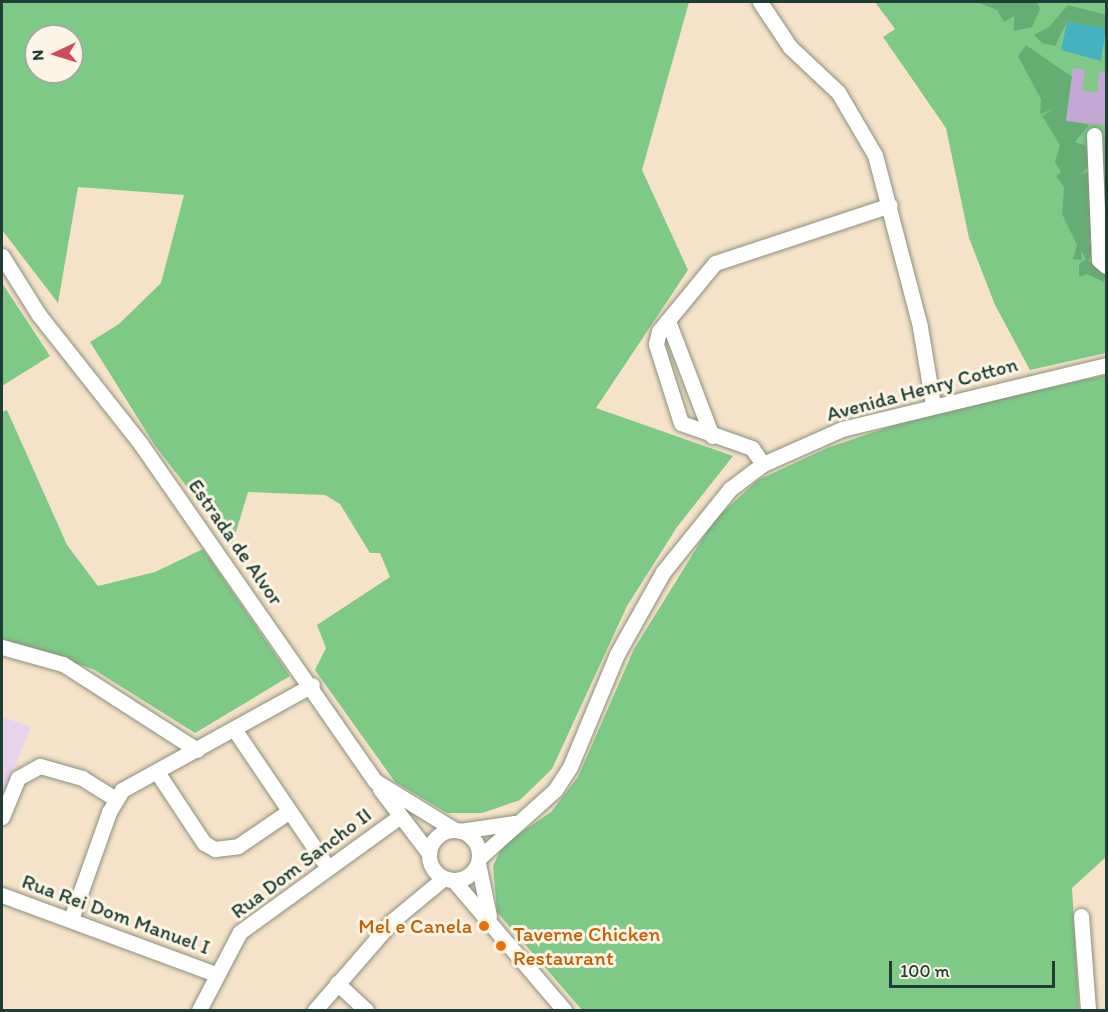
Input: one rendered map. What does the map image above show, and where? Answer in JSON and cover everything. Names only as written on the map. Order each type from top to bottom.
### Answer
[{"type":"street","points":[[760,2],[790,47],[838,92],[875,155],[890,205],[933,405]]},
{"type":"street","points":[[1094,135],[1099,260],[1107,266]]},
{"type":"street","points":[[763,464],[752,448],[712,436],[681,423],[656,344],[668,321],[715,263],[890,205]]},
{"type":"street","name":"Estrada de Alvor","points":[[2,256],[312,685],[399,817],[449,880],[489,919],[564,1011]]},
{"type":"street","points":[[668,321],[712,436]]},
{"type":"street","name":"Avenida Henry Cotton","points":[[479,861],[517,822],[555,790],[570,767],[617,654],[663,572],[699,521],[763,464],[842,429],[933,405],[1107,365]]},
{"type":"street","points":[[2,647],[63,664],[197,750]]},
{"type":"street","points":[[71,919],[115,799],[157,772],[312,685]]},
{"type":"street","points":[[234,729],[326,865]]},
{"type":"street","points":[[2,817],[18,778],[40,766],[82,778],[115,799]]},
{"type":"street","points":[[157,772],[204,843],[215,849],[238,846],[288,812]]},
{"type":"street","name":"Estrada de Alvor","points":[[375,782],[476,843],[489,919]]},
{"type":"street","name":"Rua Dom Sancho II","points":[[199,1011],[216,974],[240,932],[326,865],[399,817]]},
{"type":"street","points":[[409,904],[436,838],[457,830],[517,822]]},
{"type":"street","points":[[315,1011],[337,983],[409,904],[449,880],[469,876],[479,861]]},
{"type":"street","name":"Rua Rei Dom Manuel I","points":[[2,895],[216,974]]},
{"type":"street","points":[[1081,916],[1088,1011]]},
{"type":"street","points":[[337,983],[366,1011]]},
{"type":"shaded area","points":[[2,717],[31,727],[2,797]]},
{"type":"green space","points":[[2,2],[689,2],[642,170],[688,270],[596,408],[733,456],[677,527],[627,606],[552,769],[520,800],[482,813],[447,813],[395,782],[315,670],[326,648],[317,625],[390,577],[380,553],[370,553],[340,504],[325,495],[248,492],[232,545],[156,447],[90,342],[119,324],[161,283],[184,195],[78,187],[58,303],[2,230]]},
{"type":"green space","points":[[875,2],[1106,2],[1106,353],[1030,370],[995,305],[969,238],[946,128],[883,37],[895,29]]},
{"type":"green space","points":[[977,2],[1037,2],[1040,9],[1032,27],[1014,31],[1014,16],[1004,22],[997,10]]},
{"type":"green space","points":[[1068,5],[1106,15],[1106,28],[1067,22],[1055,46],[1042,43],[1034,35],[1049,27]]},
{"type":"green space","points":[[1026,45],[1072,77],[1066,120],[1089,125],[1075,142],[1099,150],[1082,174],[1091,171],[1095,188],[1089,188],[1089,194],[1102,195],[1098,205],[1106,204],[1088,242],[1094,246],[1088,261],[1106,269],[1104,282],[1087,274],[1079,277],[1079,264],[1086,259],[1081,251],[1082,260],[1073,259],[1077,245],[1062,214],[1064,187],[1056,176],[1061,172],[1055,162],[1060,145],[1042,116],[1053,109],[1040,114],[1041,99],[1018,56]]},
{"type":"green space","points":[[2,283],[50,356],[2,386]]},
{"type":"green space","points":[[1106,375],[1106,857],[1072,888],[1079,1010],[582,1010],[497,912],[493,866],[503,845],[551,812],[578,777],[634,649],[714,520],[758,480],[827,448],[921,416]]},
{"type":"green space","points":[[7,410],[67,545],[98,586],[155,572],[203,549],[290,676],[195,733],[93,669],[2,640],[2,412]]},
{"type":"water","points":[[1067,22],[1106,28],[1101,61],[1061,50]]},
{"type":"building","points":[[1073,68],[1085,70],[1082,90],[1097,93],[1099,72],[1106,72],[1105,125],[1066,121]]},
{"type":"place","name":"Mel e Canela","points":[[484,926]]},
{"type":"place","name":"Taverne Chicken Restaurant","points":[[501,946]]}]
